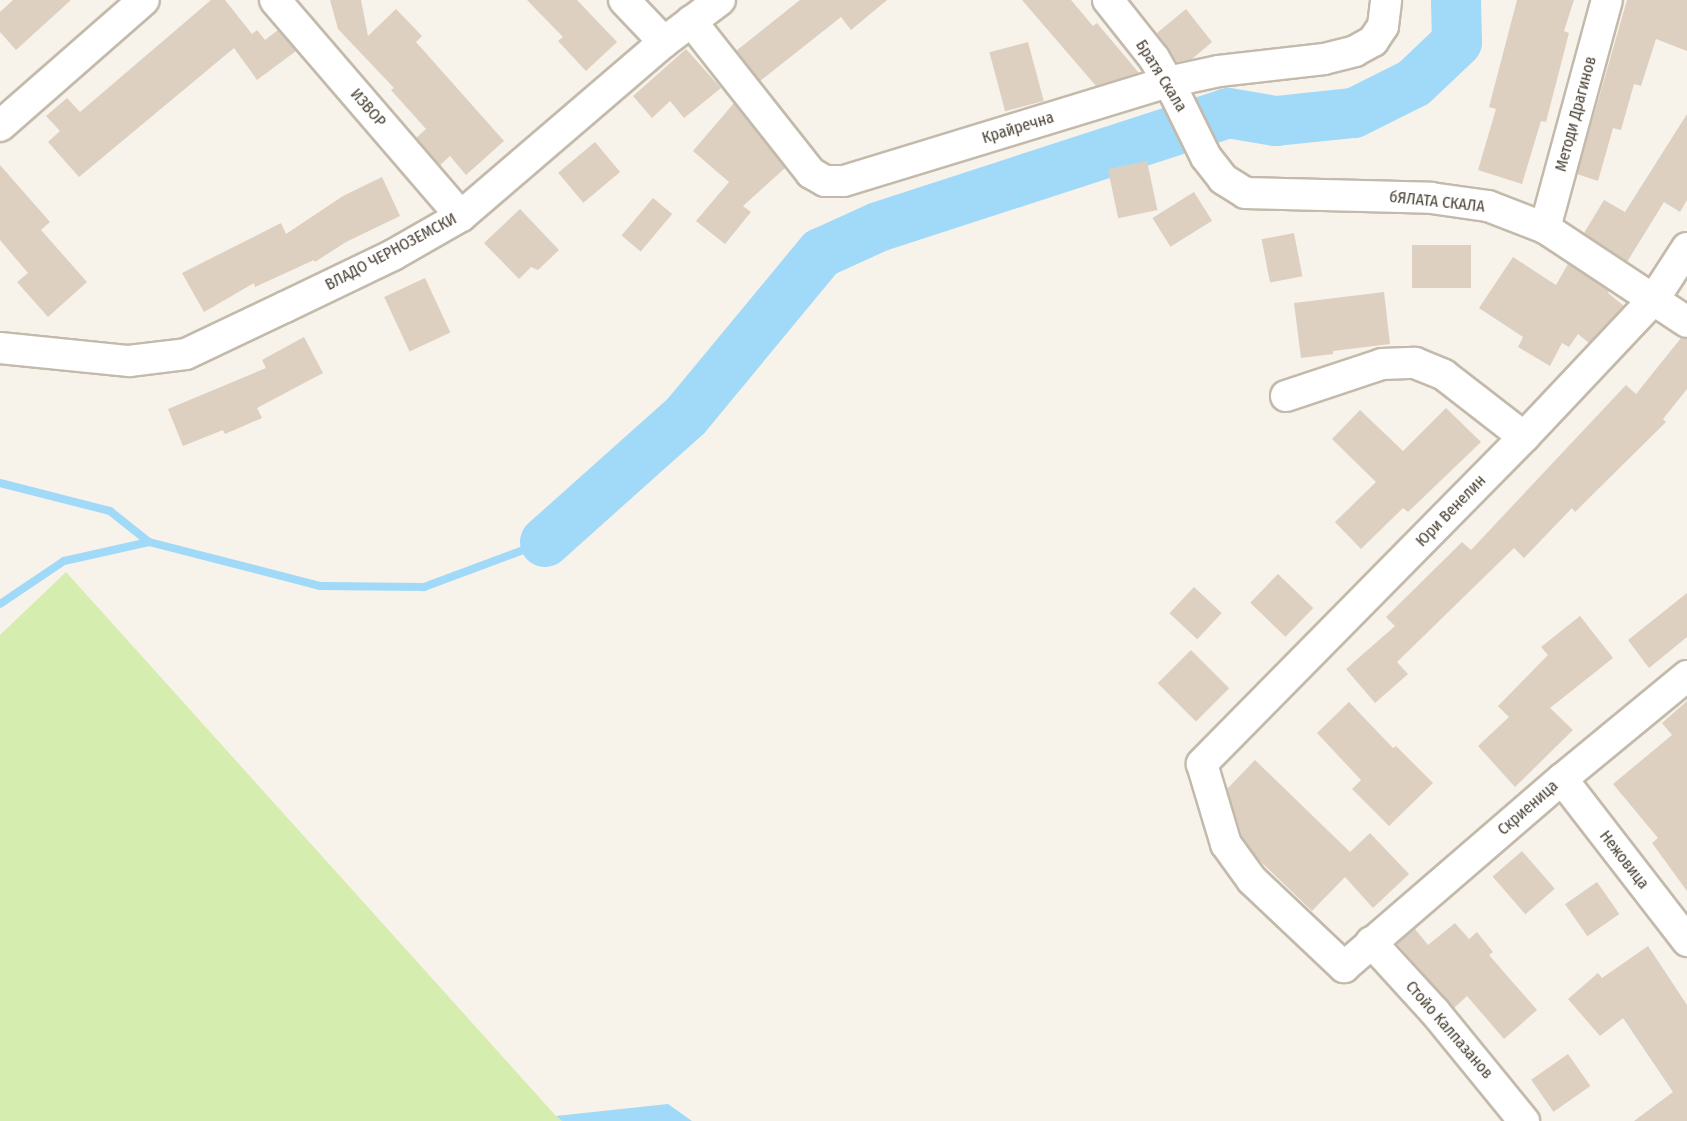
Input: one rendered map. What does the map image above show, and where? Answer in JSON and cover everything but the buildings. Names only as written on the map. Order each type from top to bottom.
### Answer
[{"type":"street","points":[[0,126],[144,0]]},
{"type":"street","name":"ИЗВОР","points":[[276,0],[461,216]]},
{"type":"street","points":[[624,0],[664,42]]},
{"type":"street","name":"ВЛАДО ЧЕРНОЗЕМСКИ","points":[[0,348],[129,361],[186,354],[393,255],[461,216],[664,42],[720,0]]},
{"type":"street","name":"Братя Скала","points":[[1108,0],[1154,58],[1206,157]]},
{"type":"street","name":"Крайречна","points":[[691,21],[811,173],[825,181],[844,182],[1219,71],[1324,59],[1355,51],[1373,41],[1383,26],[1386,0]]},
{"type":"street","name":"Методи Драгинов","points":[[1545,228],[1607,0]]},
{"type":"street","name":"бЯЛАТА СКАЛА","points":[[1206,157],[1223,179],[1245,193],[1431,198],[1488,206],[1545,228],[1687,322]]},
{"type":"street","name":"Юри Венелин","points":[[1202,764],[1524,437],[1654,299],[1687,248]]},
{"type":"street","points":[[1286,396],[1382,364],[1415,363],[1444,375],[1524,437]]},
{"type":"street","name":"Скриеница","points":[[1202,764],[1227,844],[1252,880],[1344,967],[1562,779],[1687,676]]},
{"type":"street","name":"Нежовица","points":[[1562,779],[1687,941]]},
{"type":"street","name":"Стойо Калпазанов","points":[[1371,942],[1435,1012],[1524,1121]]},
{"type":"green space","points":[[66,572],[562,1121],[0,1121],[0,635]]},
{"type":"water","points":[[668,1104],[692,1121],[562,1121],[556,1116]]},
{"type":"waterway","points":[[545,542],[686,416],[821,253],[878,227],[1228,113],[1276,121],[1354,113],[1414,83],[1457,42],[1456,0]]},
{"type":"waterway","points":[[0,483],[110,511],[149,542]]},
{"type":"waterway","points":[[0,604],[64,561],[149,542],[320,586],[424,587],[545,542]]}]
